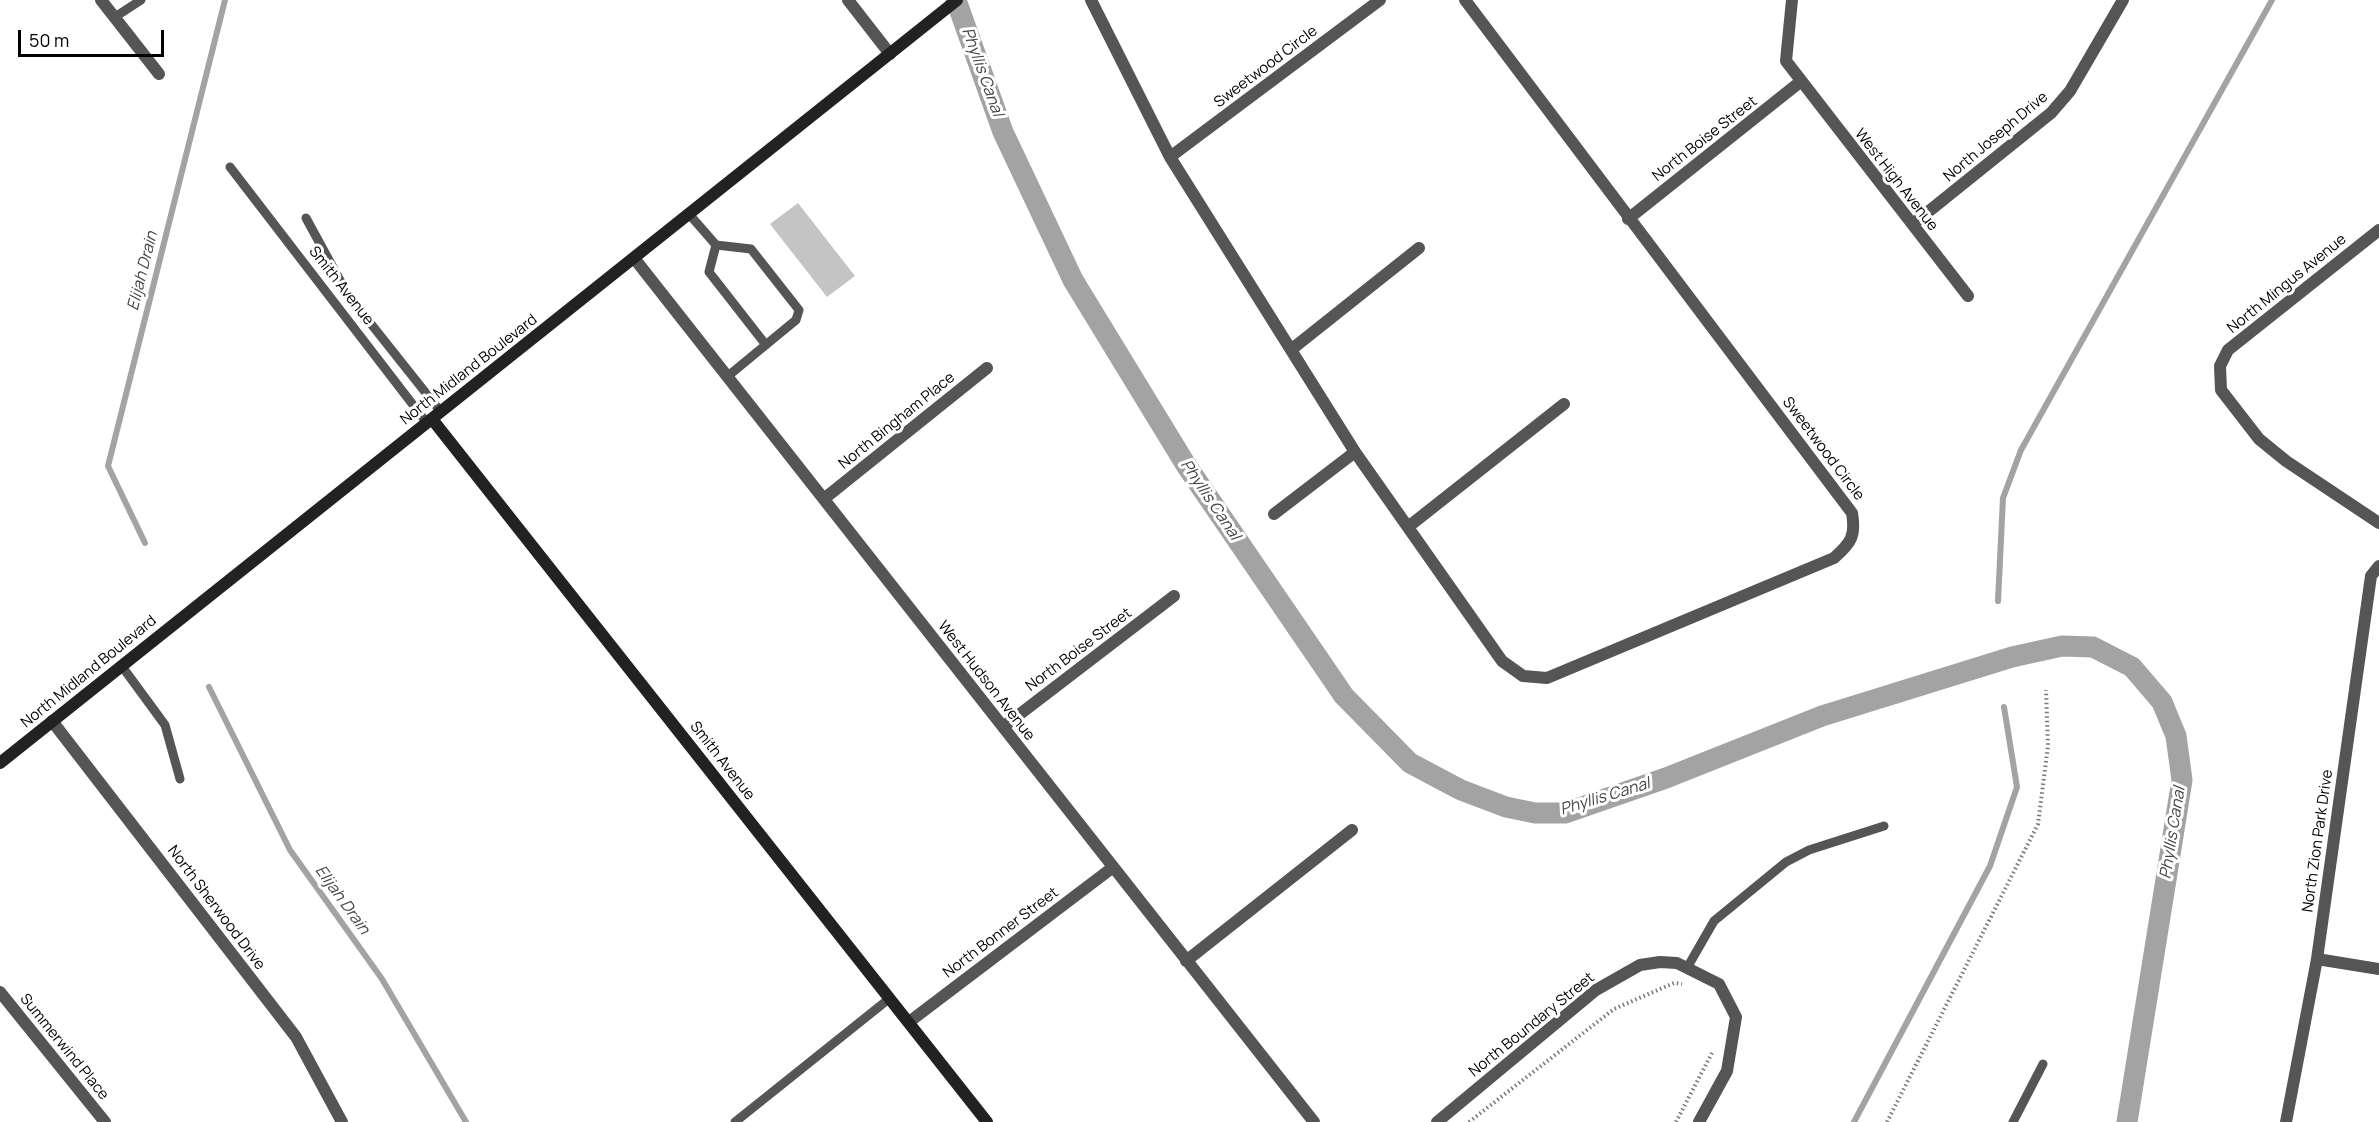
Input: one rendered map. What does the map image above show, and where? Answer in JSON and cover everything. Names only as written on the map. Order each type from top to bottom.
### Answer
[{"type":"main road","name":"North Midland Boulevard","points":[[0,763],[957,0]]},
{"type":"main road","name":"Smith Avenue","points":[[433,418],[987,1122]]},
{"type":"street","points":[[101,0],[159,74]]},
{"type":"street","points":[[848,0],[890,54]]},
{"type":"street","name":"Sweetwood Circle","points":[[1091,0],[1170,157],[1355,452],[1502,661],[1523,676],[1547,678],[1834,558],[1847,547],[1855,530],[1852,513],[1465,0]]},
{"type":"street","name":"Sweetwood Circle","points":[[1170,157],[1380,0]]},
{"type":"street","name":"West High Avenue","points":[[1792,0],[1786,61],[1968,296]]},
{"type":"street","name":"North Joseph Drive","points":[[1913,224],[2051,113],[2070,91],[2123,0]]},
{"type":"street","name":"North Boise Street","points":[[1628,219],[1800,82]]},
{"type":"street","name":"North Mingus Avenue","points":[[2379,230],[2228,350],[2220,366],[2221,390],[2259,439],[2286,461],[2379,523]]},
{"type":"street","points":[[1292,349],[1419,248]]},
{"type":"street","name":"West Hudson Avenue","points":[[634,258],[1314,1122]]},
{"type":"street","name":"North Bingham Place","points":[[825,498],[987,368]]},
{"type":"street","points":[[1408,527],[1564,404]]},
{"type":"street","points":[[1274,514],[1355,452]]},
{"type":"street","name":"North Zion Park Drive","points":[[2286,1122],[2316,959],[2371,576],[2379,566]]},
{"type":"street","name":"North Boise Street","points":[[1003,727],[1174,596]]},
{"type":"street","name":"North Sherwood Drive","points":[[52,722],[296,1037],[342,1122]]},
{"type":"street","points":[[1186,961],[1352,830]]},
{"type":"street","name":"North Bonner Street","points":[[909,1022],[1112,868]]},
{"type":"street","points":[[2316,959],[2379,969]]},
{"type":"street","name":"North Boundary Street","points":[[1437,1122],[1596,990],[1640,965],[1677,963],[1719,984],[1736,1017],[1727,1071],[1699,1122]]},
{"type":"street","name":"Summerwind Place","points":[[0,992],[105,1122]]},
{"type":"lane","points":[[115,18],[141,0]]},
{"type":"lane","name":"Smith Avenue","points":[[230,167],[433,418]]},
{"type":"lane","points":[[689,214],[716,245],[751,249],[799,310],[796,320],[728,375]]},
{"type":"lane","points":[[306,218],[348,296],[433,418]]},
{"type":"lane","points":[[716,245],[709,272],[766,345]]},
{"type":"lane","points":[[122,665],[165,725],[180,779]]},
{"type":"lane","points":[[1687,968],[1714,921],[1786,862],[1809,850],[1884,826]]},
{"type":"lane","points":[[735,1122],[890,998]]},
{"type":"lane","points":[[2013,1122],[2043,1064]]},
{"type":"path","points":[[1887,1122],[2038,825],[2048,746],[2046,690]]},
{"type":"path","points":[[1469,1122],[1614,1010],[1674,983],[1691,986]]},
{"type":"path","points":[[1676,1122],[1715,1043]]},
{"type":"building","points":[[798,203],[855,276],[827,297],[770,224]]},
{"type":"waterway","name":"Elijah Drain","points":[[145,543],[108,466],[225,0]]},
{"type":"waterway","name":"Phyllis Canal","points":[[956,0],[1003,132],[1073,280],[1186,465],[1344,696],[1410,763],[1461,790],[1506,807],[1535,813],[1565,813],[1666,778],[1822,716],[2012,657],[2062,646],[2093,647],[2132,667],[2162,702],[2176,736],[2182,780],[2127,1122]]},
{"type":"waterway","points":[[1998,601],[2003,498],[2021,450],[2272,0]]},
{"type":"waterway","name":"Elijah Drain","points":[[209,687],[290,850],[382,979],[466,1122]]},
{"type":"waterway","points":[[1854,1122],[1990,866],[2017,787],[2004,707]]}]
